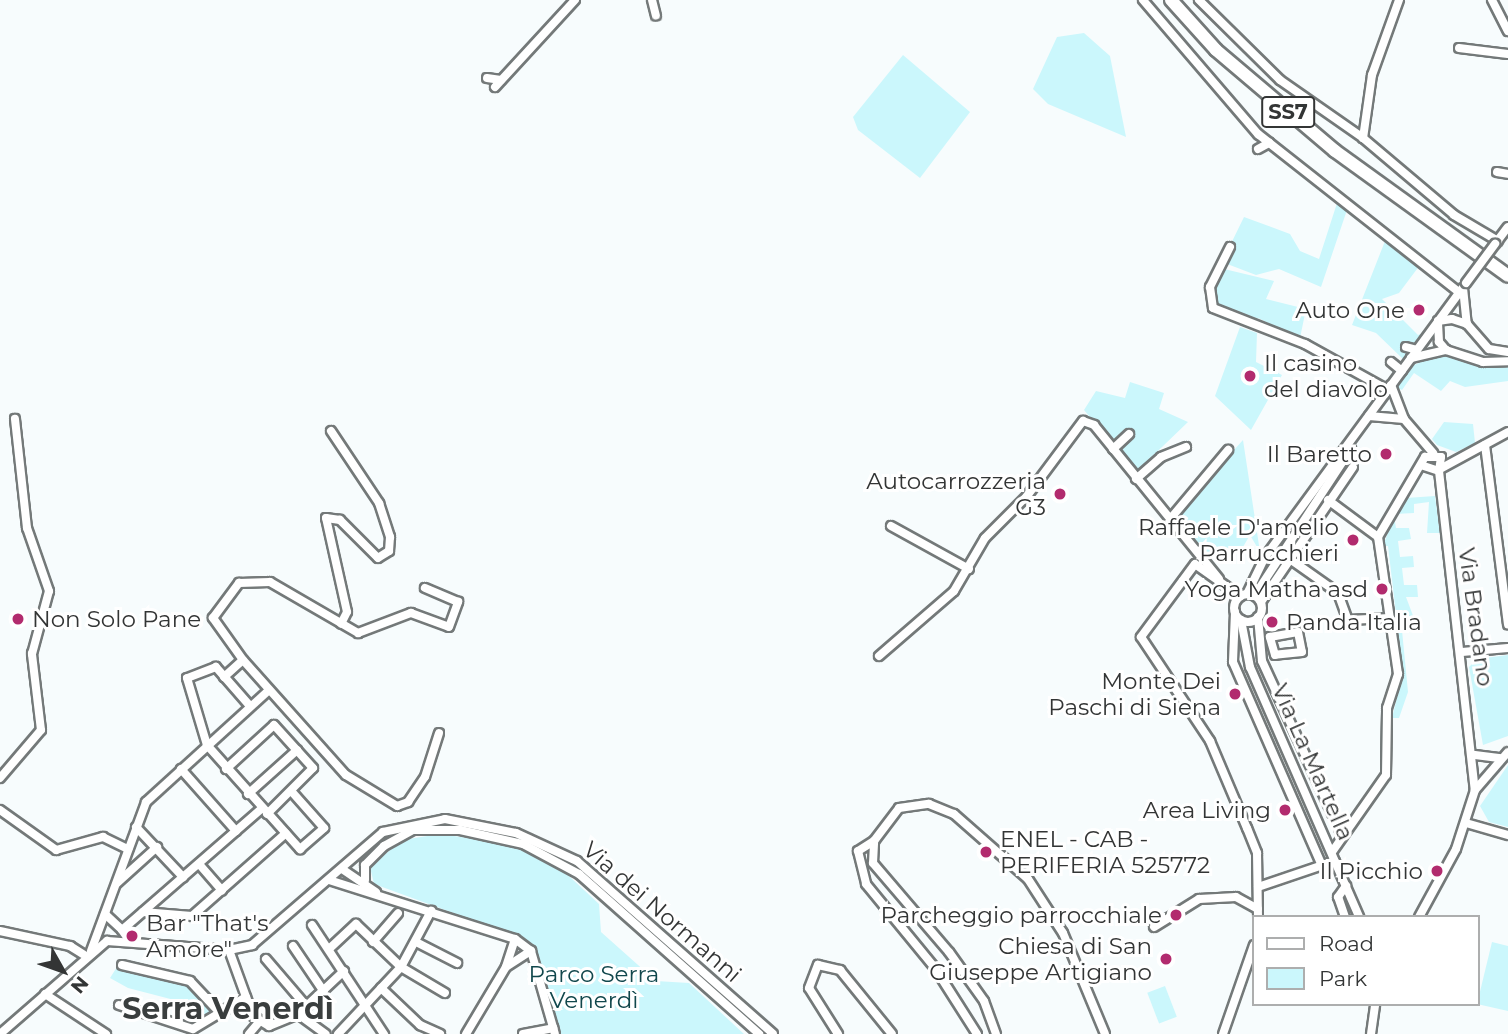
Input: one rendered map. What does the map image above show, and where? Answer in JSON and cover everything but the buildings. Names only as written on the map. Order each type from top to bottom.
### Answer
[{"type":"highway","name":"SS7","points":[[1171,0],[1216,50],[1335,151],[1508,276]]},
{"type":"street","points":[[488,78],[498,84],[575,0]]},
{"type":"street","points":[[652,0],[656,16]]},
{"type":"street","points":[[1143,0],[1252,130],[1379,233],[1463,288]]},
{"type":"street","points":[[1199,0],[1280,80],[1363,138],[1454,215],[1497,242]]},
{"type":"street","points":[[1363,138],[1372,75],[1399,0]]},
{"type":"street","points":[[1492,0],[1506,29]]},
{"type":"street","points":[[1459,48],[1508,54]]},
{"type":"street","points":[[1258,149],[1269,143]]},
{"type":"street","points":[[1497,172],[1508,174]]},
{"type":"street","points":[[1250,597],[1265,558],[1507,229]]},
{"type":"street","points":[[1230,247],[1210,288],[1213,308],[1306,344],[1390,387],[1404,419],[1369,416]]},
{"type":"street","points":[[1463,288],[1467,324],[1489,349],[1508,352]]},
{"type":"street","points":[[1438,321],[1467,324]]},
{"type":"street","points":[[1438,321],[1439,342],[1446,350]]},
{"type":"street","points":[[1406,347],[1418,350]]},
{"type":"street","points":[[1411,358],[1446,350],[1483,362],[1508,361]]},
{"type":"street","points":[[1391,362],[1402,371]]},
{"type":"street","points":[[0,778],[41,730],[32,654],[49,591],[27,528],[15,419]]},
{"type":"street","name":"Via Bradano","points":[[1404,419],[1425,442],[1439,485],[1475,755],[1475,790]]},
{"type":"street","points":[[879,656],[893,640],[954,591],[985,538],[1083,421],[1113,449],[1136,479],[1209,558],[1219,579]]},
{"type":"street","points":[[331,431],[379,503],[390,537],[389,551],[378,558],[340,520],[326,518],[347,612],[341,624]]},
{"type":"street","points":[[1258,887],[1322,866],[1334,857],[1341,833],[1387,775],[1387,708],[1398,674],[1378,537],[1414,481],[1433,465],[1461,459],[1508,432]]},
{"type":"street","points":[[1113,449],[1129,434]]},
{"type":"street","points":[[1485,445],[1508,625]]},
{"type":"street","points":[[1136,479],[1161,457],[1186,447]]},
{"type":"street","points":[[1171,518],[1202,477],[1228,450]]},
{"type":"street","points":[[1322,866],[1231,647],[1239,623],[1234,612],[1287,557],[1353,467]]},
{"type":"street","points":[[1328,500],[1378,537]]},
{"type":"street","points":[[891,527],[969,569]]},
{"type":"street","points":[[1287,557],[1338,593],[1348,620],[1390,618]]},
{"type":"street","points":[[1258,913],[1258,864],[1210,741],[1141,637],[1190,566],[1200,564],[1250,597],[1258,617],[1262,662],[1341,833]]},
{"type":"street","points":[[425,588],[457,602],[449,627],[416,612],[358,633],[263,580],[239,583],[214,622],[268,690],[346,775],[397,806],[408,802],[425,778],[439,733]]},
{"type":"street","points":[[1239,623],[1258,617]]},
{"type":"street","name":"Via La Martella","points":[[1239,623],[1244,648],[1358,915]]},
{"type":"street","points":[[1231,647],[1244,648]]},
{"type":"street","points":[[1462,652],[1508,648]]},
{"type":"street","points":[[224,677],[243,660]]},
{"type":"street","points":[[250,706],[216,667],[187,678],[207,745],[264,812],[300,849],[324,828],[293,793]]},
{"type":"street","points":[[88,954],[149,799],[268,690]]},
{"type":"street","points":[[122,930],[236,831],[293,793],[313,768],[274,726],[226,769]]},
{"type":"street","points":[[248,794],[296,750]]},
{"type":"street","points":[[1475,755],[1504,755]]},
{"type":"street","points":[[1420,915],[1465,824],[1475,790],[1504,755]]},
{"type":"street","points":[[181,769],[236,831]]},
{"type":"street","points":[[976,1034],[935,968],[866,884],[858,851],[874,841],[899,808],[913,804],[942,807],[963,820],[1044,900],[1105,1034]]},
{"type":"street","points":[[0,810],[61,851],[103,837],[128,849]]},
{"type":"street","name":"Via dei Normanni","points":[[229,950],[262,939],[383,832],[415,821],[468,821],[536,839],[578,861],[773,1034]]},
{"type":"street","points":[[1465,824],[1508,835]]},
{"type":"street","points":[[136,827],[183,877]]},
{"type":"street","name":"Via dei Normanni","points":[[365,880],[365,865],[374,855],[413,830],[460,830],[523,844],[579,874],[759,1034]]},
{"type":"street","points":[[143,912],[192,916],[286,833]]},
{"type":"street","points":[[874,841],[873,863],[949,952],[984,1001],[996,1034]]},
{"type":"street","points":[[115,885],[156,847]]},
{"type":"street","points":[[199,864],[222,890]]},
{"type":"street","points":[[1258,864],[1276,882]]},
{"type":"street","points":[[342,869],[365,880],[376,892]]},
{"type":"street","points":[[329,880],[376,892],[516,939],[531,951],[554,1031],[523,1034]]},
{"type":"street","points":[[1344,915],[1338,897],[1346,886]]},
{"type":"street","points":[[1153,927],[1199,899],[1236,897],[1258,913]]},
{"type":"street","points":[[338,1034],[401,967],[418,943],[431,911]]},
{"type":"street","points":[[373,942],[398,913]]},
{"type":"street","points":[[105,914],[129,940]]},
{"type":"street","points":[[329,949],[356,924],[401,967],[446,993]]},
{"type":"street","points":[[312,925],[384,1034]]},
{"type":"street","points":[[0,931],[71,946],[88,954]]},
{"type":"street","points":[[466,1034],[506,967],[516,939]]},
{"type":"street","points":[[0,1034],[88,954],[107,941],[129,940],[229,950],[246,997],[259,1022],[269,1026],[298,1014],[344,971]]},
{"type":"street","points":[[418,943],[457,963]]},
{"type":"street","points":[[293,946],[324,992]]},
{"type":"street","points":[[506,967],[531,951]]},
{"type":"street","points":[[1223,1034],[1252,953]]},
{"type":"street","points":[[266,959],[307,1007]]},
{"type":"street","points":[[122,965],[190,981],[220,1013]]},
{"type":"street","points":[[838,1034],[809,988],[818,965],[840,970],[892,1034]]},
{"type":"street","points":[[382,988],[440,1034]]},
{"type":"street","points":[[45,994],[106,1034]]},
{"type":"street","points":[[119,1005],[193,1029],[246,997]]},
{"type":"street","points":[[1371,1034],[1375,1006]]},
{"type":"street","points":[[1373,1019],[1381,1006]]},
{"type":"street","points":[[298,1014],[326,1034]]},
{"type":"street","points":[[249,1034],[259,1022]]},
{"type":"green space","points":[[1084,33],[1110,56],[1126,137],[1048,104],[1033,89],[1057,37]]},
{"type":"green space","points":[[903,55],[970,112],[920,178],[858,130],[853,117]]},
{"type":"green space","points":[[1338,200],[1347,210],[1321,287],[1279,269],[1256,275],[1222,262],[1244,217],[1290,234],[1300,251],[1319,259]]},
{"type":"green space","points":[[1387,236],[1420,265],[1399,293],[1382,299],[1418,335],[1425,332],[1404,360],[1376,333],[1352,325]]},
{"type":"green space","points":[[1220,268],[1274,281],[1266,299],[1306,309],[1300,338],[1258,318],[1254,328],[1216,311],[1210,287]]},
{"type":"green space","points":[[1240,327],[1257,333],[1256,362],[1282,375],[1251,430],[1215,396]]},
{"type":"green space","points":[[1436,355],[1508,365],[1508,381],[1465,387],[1450,381],[1441,391],[1414,373],[1402,390],[1396,387],[1412,366]]},
{"type":"green space","points":[[1130,382],[1164,393],[1159,409],[1188,422],[1136,472],[1084,410],[1096,391],[1125,398]]},
{"type":"green space","points":[[1444,422],[1473,424],[1475,443],[1456,452],[1437,445],[1432,439]]},
{"type":"green space","points":[[1243,440],[1260,552],[1250,535],[1240,552],[1225,547],[1212,558],[1179,522],[1182,507]]},
{"type":"green space","points":[[1435,496],[1440,533],[1427,533],[1429,502],[1414,504],[1414,513],[1395,514],[1406,498]]},
{"type":"green space","points":[[1394,516],[1396,528],[1409,528],[1411,539],[1398,541],[1400,557],[1413,556],[1414,567],[1402,568],[1404,585],[1417,585],[1418,597],[1406,597],[1415,621],[1408,615],[1401,620],[1408,692],[1399,718],[1392,718],[1403,673],[1388,546],[1383,546]]},
{"type":"green space","points":[[1508,655],[1508,736],[1483,745],[1469,667],[1477,659]]},
{"type":"green space","points":[[1508,765],[1508,827],[1489,822],[1480,806]]},
{"type":"green space","name":"Parco Serra Venerdì","points":[[440,834],[510,844],[555,863],[599,904],[601,932],[656,981],[689,983],[744,1034],[561,1034],[535,949],[516,936],[374,884],[370,867],[402,840]]},
{"type":"green space","points":[[1492,942],[1508,946],[1508,1011],[1480,1005],[1480,992]]},
{"type":"green space","points":[[117,967],[187,984],[213,1011],[203,1018],[182,1002],[128,988],[110,978]]},
{"type":"green space","points":[[1165,986],[1177,1017],[1159,1024],[1147,993]]},
{"type":"place","name":"Auto One","points":[[1419,310]]},
{"type":"place","name":"Il casino del diavolo","points":[[1250,376]]},
{"type":"place","name":"Il Baretto","points":[[1386,454]]},
{"type":"place","name":"Autocarrozzeria G3","points":[[1060,494]]},
{"type":"place","name":"Raffaele D'amelio Parrucchieri","points":[[1353,540]]},
{"type":"place","name":"Yoga Matha asd","points":[[1382,589]]},
{"type":"place","name":"Non Solo Pane","points":[[18,619]]},
{"type":"place","name":"Panda Italia","points":[[1272,622]]},
{"type":"place","name":"Monte Dei Paschi di Siena","points":[[1235,694]]},
{"type":"place","name":"Area Living","points":[[1285,810]]},
{"type":"place","name":"ENEL - CAB - PERIFERIA 525772","points":[[986,852]]},
{"type":"place","name":"Il Picchio","points":[[1437,871]]},
{"type":"place","name":"Parcheggio parrocchiale","points":[[1176,915]]},
{"type":"place","name":"Bar \"That's Amore\"","points":[[132,936]]},
{"type":"place","name":"Chiesa di San Giuseppe Artigiano","points":[[1166,959]]},
{"type":"district","name":"Serra Venerdì","points":[[228,1009]]}]
